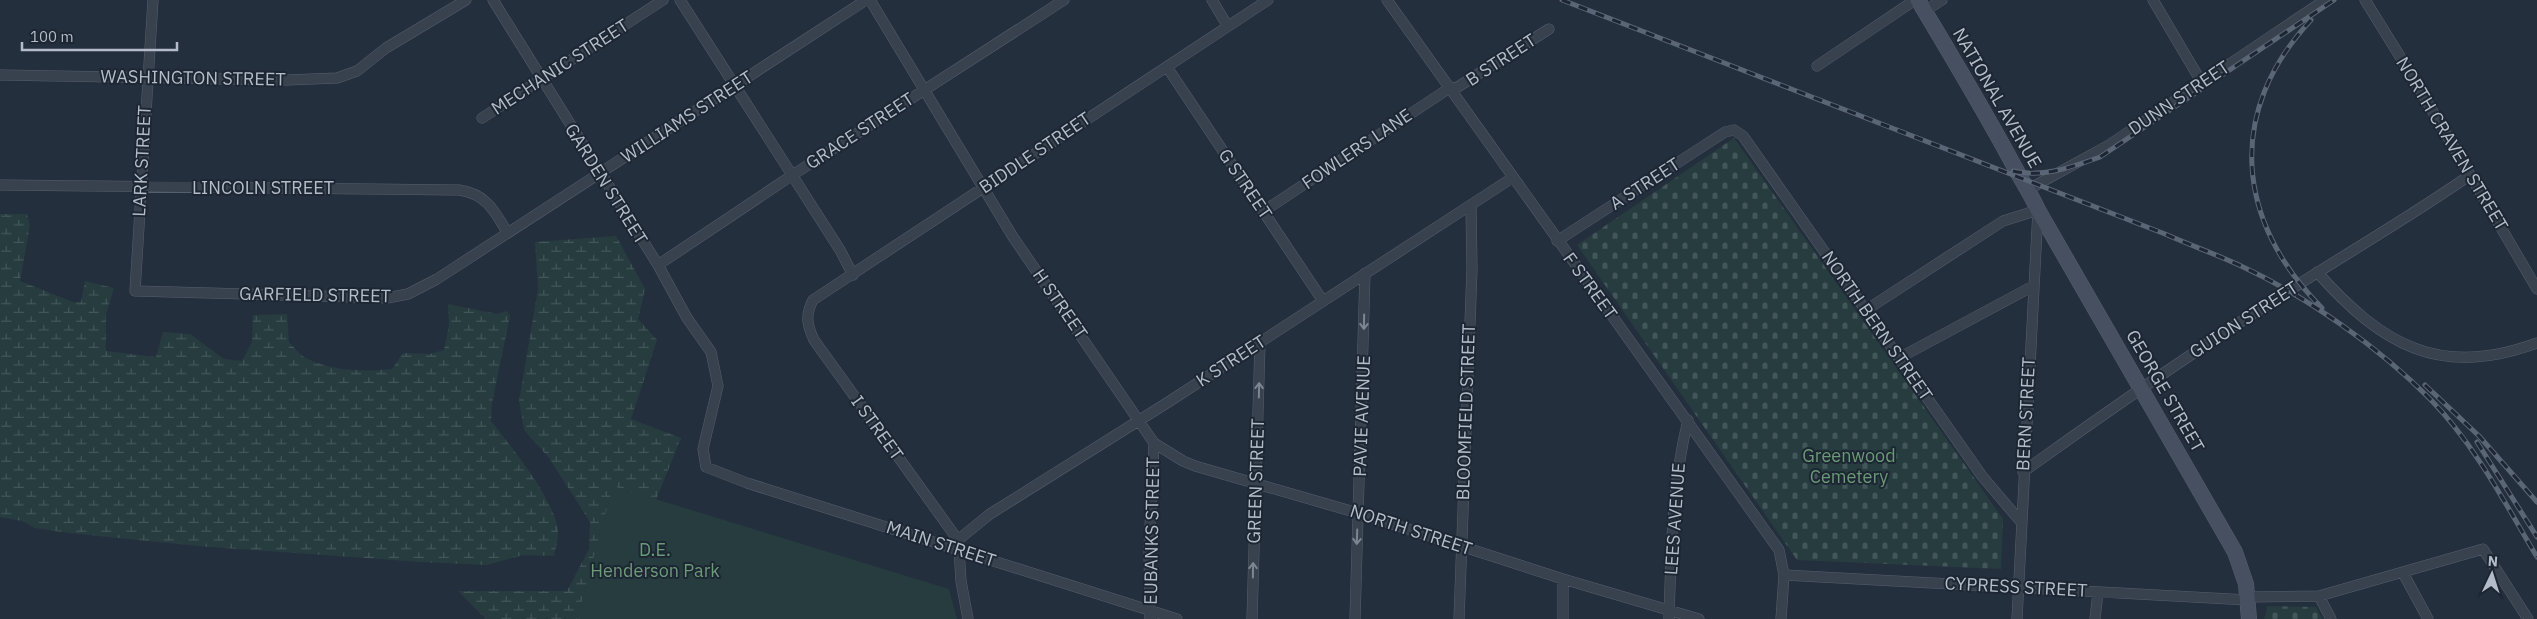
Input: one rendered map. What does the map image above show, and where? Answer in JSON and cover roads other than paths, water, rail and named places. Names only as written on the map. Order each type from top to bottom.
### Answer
[{"type":"street","name":"LARK STREET","points":[[135,291],[153,0]]},
{"type":"street","name":"WASHINGTON STREET","points":[[0,75],[328,79],[357,71],[379,54],[466,0]]},
{"type":"street","name":"GARDEN STREET","points":[[492,0],[658,266],[687,318],[711,352],[718,386],[703,449],[706,467]]},
{"type":"street","name":"MECHANIC STREET","points":[[482,118],[663,0]]},
{"type":"street","points":[[680,0],[840,250],[852,275]]},
{"type":"street","name":"WILLIAMS STREET","points":[[507,232],[600,174],[866,0]]},
{"type":"street","name":"H STREET","points":[[870,0],[1013,237],[1138,420]]},
{"type":"street","points":[[1212,0],[1227,25]]},
{"type":"street","name":"BIDDLE STREET","points":[[807,311],[813,300],[1167,67],[1227,25],[1237,22],[1268,0]]},
{"type":"street","name":"F STREET","points":[[1387,0],[1452,89],[1512,178],[1688,420],[1779,550],[1784,575],[1781,619]]},
{"type":"street","points":[[1817,66],[1919,4],[1942,0]]},
{"type":"street","points":[[2153,0],[2202,83]]},
{"type":"street","name":"DUNN STREET","points":[[2029,189],[2109,145],[2325,0]]},
{"type":"street","name":"NORTH CRAVEN STREET","points":[[2365,0],[2537,289]]},
{"type":"street","name":"GRACE STREET","points":[[658,266],[791,176],[1059,1]]},
{"type":"street","name":"NATIONAL AVENUE","points":[[1919,4],[2029,189]]},
{"type":"street","name":"B STREET","points":[[1452,89],[1549,29]]},
{"type":"street","name":"G STREET","points":[[1167,67],[1323,301]]},
{"type":"street","name":"FOWLERS LANE","points":[[1264,211],[1452,89]]},
{"type":"street","name":"A STREET","points":[[1558,241],[1725,132],[1734,130]]},
{"type":"street","name":"NORTH BERN STREET","points":[[1734,130],[1743,136],[1982,476],[2021,522]]},
{"type":"street","name":"GUION STREET","points":[[2023,472],[2142,388],[2316,272],[2426,206],[2470,175]]},
{"type":"street","name":"K STREET","points":[[956,545],[990,514],[1260,343],[1512,178]]},
{"type":"street","name":"LINCOLN STREET","points":[[0,185],[459,190],[478,194],[485,199],[507,232]]},
{"type":"street","name":"GEORGE STREET","points":[[2029,189],[2038,210],[2235,552],[2244,576],[2249,619]]},
{"type":"street","name":"BLOOMFIELD STREET","points":[[1459,619],[1472,269],[1471,205]]},
{"type":"street","points":[[1866,310],[2003,221],[2038,210]]},
{"type":"street","name":"BERN STREET","points":[[2017,619],[2032,286],[2038,210]]},
{"type":"street","name":"GARFIELD STREET","points":[[135,291],[397,296],[413,292],[507,232]]},
{"type":"street","points":[[2316,272],[2330,287],[2380,328],[2407,346],[2421,352],[2474,358],[2506,353],[2537,343]]},
{"type":"street","name":"PAVIE AVENUE","points":[[1355,619],[1365,273]]},
{"type":"street","points":[[1899,358],[2032,286]]},
{"type":"street","name":"I STREET","points":[[807,311],[808,328],[814,340],[956,545]]},
{"type":"street","name":"GREEN STREET","points":[[1252,619],[1260,343]]},
{"type":"street","name":"NORTH STREET","points":[[1138,420],[1154,442],[1183,461],[1358,513],[1669,614],[1699,619]]},
{"type":"street","name":"LEES AVENUE","points":[[1669,614],[1676,488],[1681,449],[1688,420]]},
{"type":"street","name":"EUBANKS STREET","points":[[1150,615],[1149,548],[1154,442]]},
{"type":"street","name":"MAIN STREET","points":[[706,467],[747,483],[956,545],[1150,615],[1177,619]]},
{"type":"street","points":[[956,545],[968,619]]},
{"type":"street","name":"CYPRESS STREET","points":[[1784,575],[2248,598],[2319,596],[2483,549],[2528,619]]},
{"type":"street","points":[[2403,573],[2428,619]]},
{"type":"street","points":[[1563,579],[1563,619]]},
{"type":"street","points":[[2095,619],[2098,592]]},
{"type":"street","points":[[2319,596],[2331,619]]},
{"type":"railway","points":[[1562,0],[2165,234],[2239,265],[2290,292],[2341,324],[2365,342],[2411,380],[2447,417],[2462,436],[2501,495],[2537,557]]},
{"type":"railway","points":[[2013,171],[2024,173],[2046,172],[2068,168],[2100,157],[2334,0]]},
{"type":"railway","points":[[2311,20],[2283,55],[2264,92],[2254,129],[2252,166],[2258,203],[2272,240],[2293,275],[2322,308]]},
{"type":"railway","points":[[2425,385],[2479,436],[2537,502]]},
{"type":"railway","points":[[2477,442],[2537,537]]},
{"type":"park label","name":"Greenwood Cemetery","points":[[1849,466]]},
{"type":"park label","name":"D.E. Henderson Park","points":[[655,560]]}]
